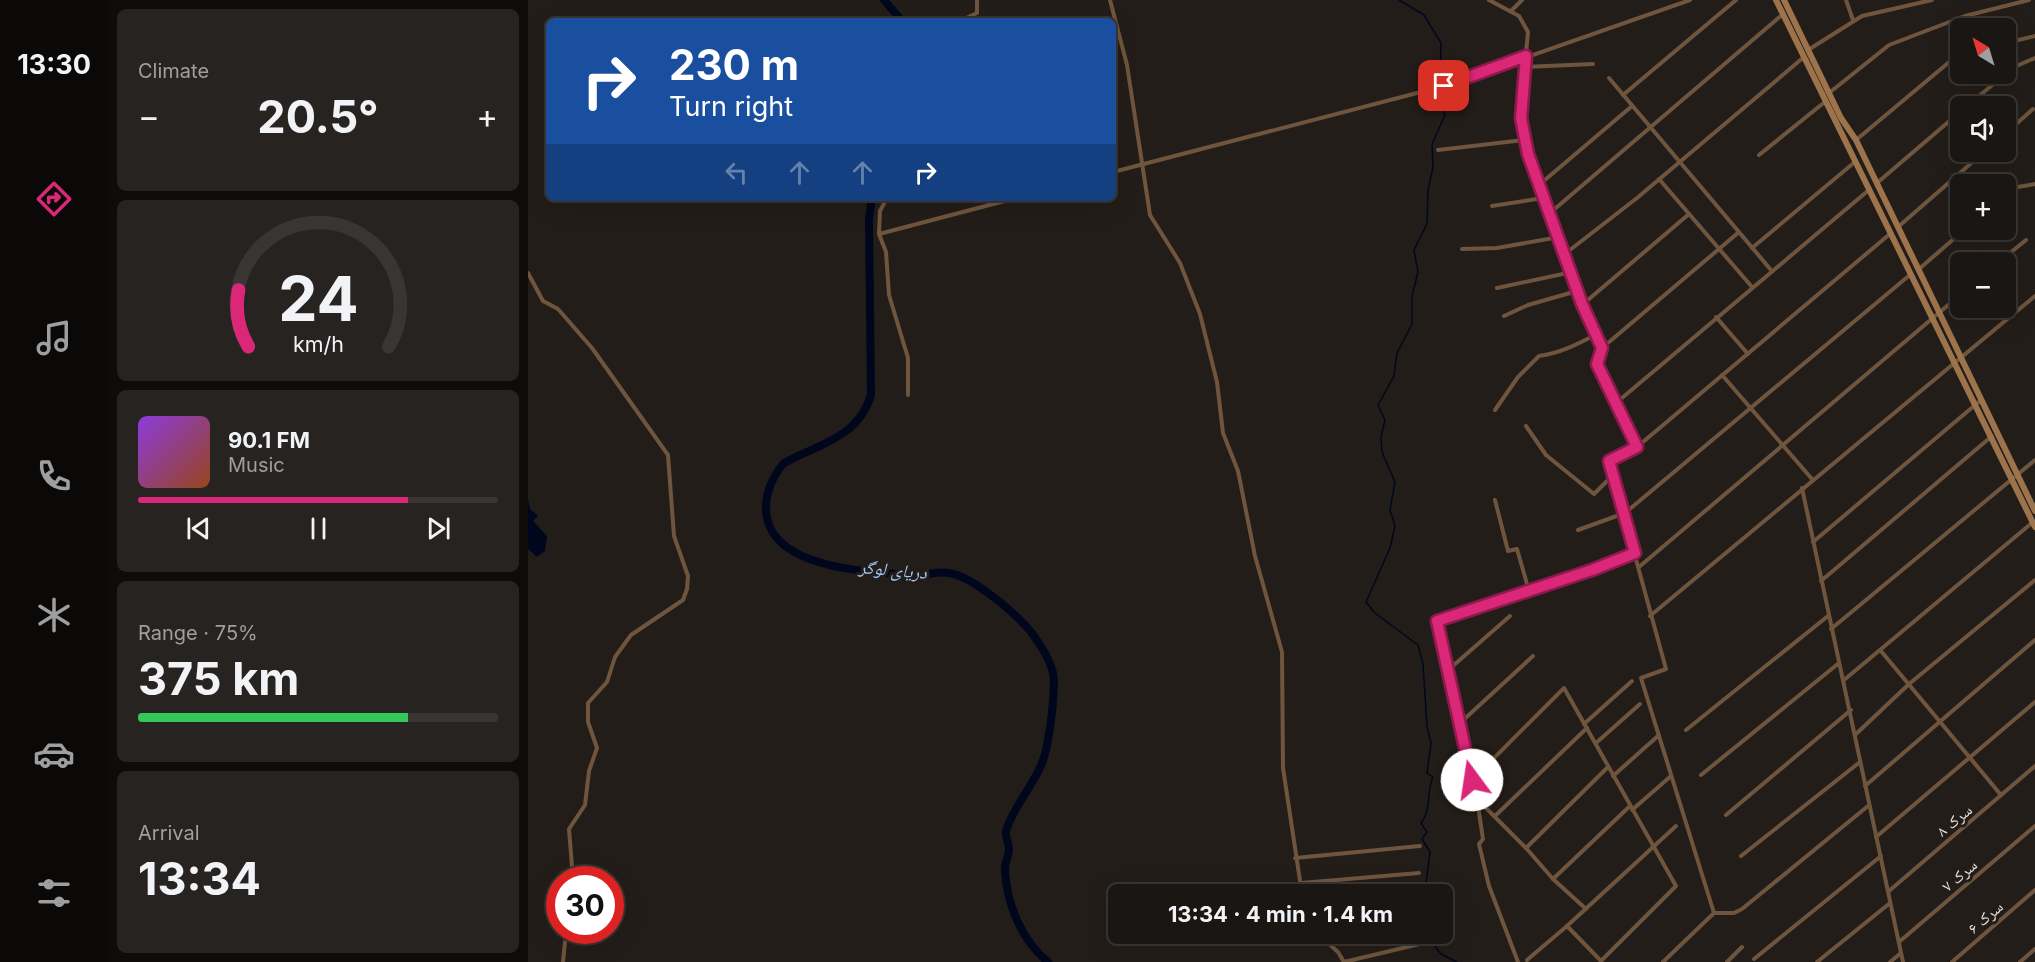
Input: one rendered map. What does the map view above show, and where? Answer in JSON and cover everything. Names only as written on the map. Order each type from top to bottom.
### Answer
[{"type":"street","points":[[966,18],[977,13],[977,0]]},
{"type":"street","points":[[1110,0],[1115,18]]},
{"type":"street","points":[[1489,0],[1519,16],[1528,32],[1521,103],[1524,140],[1543,198],[1566,253],[1577,291],[1602,348]]},
{"type":"street","points":[[1511,11],[1522,0]]},
{"type":"street","points":[[1116,171],[1444,86],[1526,56],[1657,14],[1690,0]]},
{"type":"street","points":[[1623,95],[1736,0]]},
{"type":"street","points":[[1776,0],[1856,140],[1961,357],[1978,402]]},
{"type":"street","points":[[1784,0],[1826,100],[1955,362],[1978,402],[2014,476],[2034,525],[1844,680]]},
{"type":"street","points":[[1846,0],[1853,20]]},
{"type":"street","points":[[1566,253],[1680,162],[1807,53],[1853,20],[1932,0]]},
{"type":"street","points":[[1829,93],[1889,45],[1965,16],[2029,0]]},
{"type":"street","points":[[1550,213],[1783,14]]},
{"type":"street","points":[[1116,23],[1127,65],[1150,215],[1158,231],[1177,257],[1200,314],[1217,381],[1223,433],[1238,471],[1255,556],[1282,652],[1283,768],[1295,858],[1301,883],[1419,873]]},
{"type":"street","points":[[2016,41],[2035,36]]},
{"type":"street","points":[[1979,96],[2014,67],[2035,58]]},
{"type":"street","points":[[1856,140],[1950,61]]},
{"type":"street","points":[[1524,67],[1593,64]]},
{"type":"street","points":[[1609,78],[1771,270]]},
{"type":"street","points":[[1759,155],[1826,100]]},
{"type":"street","points":[[1539,184],[1632,106]]},
{"type":"street","points":[[2016,123],[2033,109]]},
{"type":"street","points":[[1876,183],[1950,120]]},
{"type":"street","points":[[1438,150],[1524,140]]},
{"type":"street","points":[[1752,248],[1856,161]]},
{"type":"street","points":[[1898,227],[1973,162]]},
{"type":"street","points":[[1659,179],[1752,287]]},
{"type":"street","points":[[2016,187],[2035,184]]},
{"type":"street","points":[[1616,403],[1771,270],[1870,189]]},
{"type":"street","points":[[1492,206],[1543,198]]},
{"type":"street","points":[[886,201],[880,212],[879,234],[886,252],[889,295],[908,358],[908,395]]},
{"type":"street","points":[[879,234],[1005,201]]},
{"type":"street","points":[[1582,304],[1689,214]]},
{"type":"street","points":[[1637,447],[1597,364],[1602,348],[1739,232]]},
{"type":"street","points":[[1714,913],[1641,678],[1666,669],[1610,460],[1637,447],[1892,233]]},
{"type":"street","points":[[1462,249],[1497,248],[1559,237]]},
{"type":"street","points":[[1918,269],[1952,240]]},
{"type":"street","points":[[2011,252],[2026,240]]},
{"type":"street","points":[[1497,288],[1572,272]]},
{"type":"street","points":[[528,273],[543,301],[558,309],[592,348],[668,455],[674,536],[688,576],[683,600],[626,640],[615,657],[607,682],[588,703],[588,722],[597,748],[589,771],[585,805],[569,829],[572,866]]},
{"type":"street","points":[[1578,530],[1625,513],[1912,274]]},
{"type":"street","points":[[1504,316],[1528,305],[1577,291]]},
{"type":"street","points":[[1650,616],[1802,487],[2035,296]]},
{"type":"street","points":[[1639,567],[1950,303]]},
{"type":"street","points":[[1716,317],[1748,354]]},
{"type":"street","points":[[1495,410],[1518,377],[1539,356],[1551,355],[1572,348],[1595,335]]},
{"type":"street","points":[[1722,375],[1812,479]]},
{"type":"street","points":[[1813,542],[1978,402]]},
{"type":"street","points":[[1526,426],[1546,455],[1594,494],[1613,474]]},
{"type":"street","points":[[1821,581],[1994,435]]},
{"type":"street","points":[[1831,629],[2035,460]]},
{"type":"street","points":[[2014,476],[2035,511]]},
{"type":"street","points":[[1802,487],[1903,962]]},
{"type":"street","points":[[1495,500],[1508,551],[1518,550],[1529,591]]},
{"type":"street","points":[[1518,962],[1487,876],[1479,844],[1483,839],[1477,799],[1458,724],[1437,621],[1635,553]]},
{"type":"street","points":[[1856,735],[1909,684],[2035,580]]},
{"type":"street","points":[[1448,671],[1510,616]]},
{"type":"street","points":[[1686,730],[1829,616]]},
{"type":"street","points":[[1864,786],[2035,640]]},
{"type":"street","points":[[1880,651],[2001,795]]},
{"type":"street","points":[[1458,724],[1533,656]]},
{"type":"street","points":[[1701,774],[1839,663]]},
{"type":"street","points":[[1496,816],[1632,681]]},
{"type":"street","points":[[1472,780],[1564,688],[1676,886],[1601,962],[1567,926]]},
{"type":"street","points":[[1876,837],[2035,702]]},
{"type":"street","points":[[1596,743],[1641,704]]},
{"type":"street","points":[[1726,815],[1851,711]]},
{"type":"street","points":[[1613,776],[1659,735]]},
{"type":"street","points":[[1741,856],[1860,762]]},
{"type":"street","name":"سرک ۸","points":[[1888,892],[2035,766]]},
{"type":"street","points":[[1527,848],[1608,767]]},
{"type":"street","points":[[1553,879],[1631,808],[1671,776]]},
{"type":"street","points":[[1477,799],[1527,848],[1553,879],[1586,909]]},
{"type":"street","points":[[1663,962],[1714,913],[1734,913],[1742,909],[1869,806]]},
{"type":"street","points":[[1527,960],[1676,826]]},
{"type":"street","name":"سرک ۷","points":[[1899,942],[2035,826]]},
{"type":"street","points":[[1295,858],[1420,846]]},
{"type":"street","points":[[1754,959],[1881,856]]},
{"type":"street","name":"سرک ۶","points":[[1952,962],[2035,890]]},
{"type":"street","points":[[1817,962],[1890,903]]},
{"type":"street","points":[[563,962],[565,944]]},
{"type":"street","points":[[1329,944],[1344,962],[1420,944]]},
{"type":"street","points":[[1727,962],[1742,947]]},
{"type":"street","points":[[2020,962],[2035,949]]},
{"type":"street","points":[[1890,962],[1901,953]]},
{"type":"street","points":[[1591,962],[1596,957]]},
{"type":"water","points":[[528,500],[530,509],[538,516],[533,521],[547,536],[545,551],[537,557],[528,549]]},
{"type":"waterway","name":"دریای لوگر","points":[[884,0],[899,18]]},
{"type":"waterway","points":[[1399,0],[1424,15],[1441,43],[1440,84]]},
{"type":"waterway","points":[[1426,884],[1430,852],[1422,839],[1427,832],[1421,823],[1427,812],[1433,777],[1427,773],[1431,743],[1427,727],[1423,664],[1418,645],[1375,613],[1366,602],[1390,548],[1395,526],[1390,510],[1395,482],[1382,452],[1381,437],[1385,420],[1378,405],[1394,376],[1397,353],[1412,324],[1412,296],[1418,272],[1414,250],[1427,224],[1428,190],[1433,167],[1432,144],[1445,115],[1439,89]]},
{"type":"waterway","name":"دریای لوگر","points":[[872,201],[869,219],[871,395],[857,421],[847,430],[836,438],[784,463],[769,489],[766,503],[767,518],[775,535],[789,549],[830,565],[877,573],[957,575],[987,592],[1014,614],[1040,645],[1053,673],[1054,692],[1049,732],[1042,763],[1006,831],[1009,849],[1005,868],[1009,897],[1023,933],[1048,962]]},
{"type":"waterway","points":[[1436,944],[1441,954],[1457,962]]},
{"type":"route","points":[[1444,86],[1526,56],[1521,103],[1524,140],[1543,198],[1566,253],[1577,291],[1602,348],[1597,364],[1637,447],[1609,461],[1635,553],[1592,570],[1437,621],[1472,780]]}]
